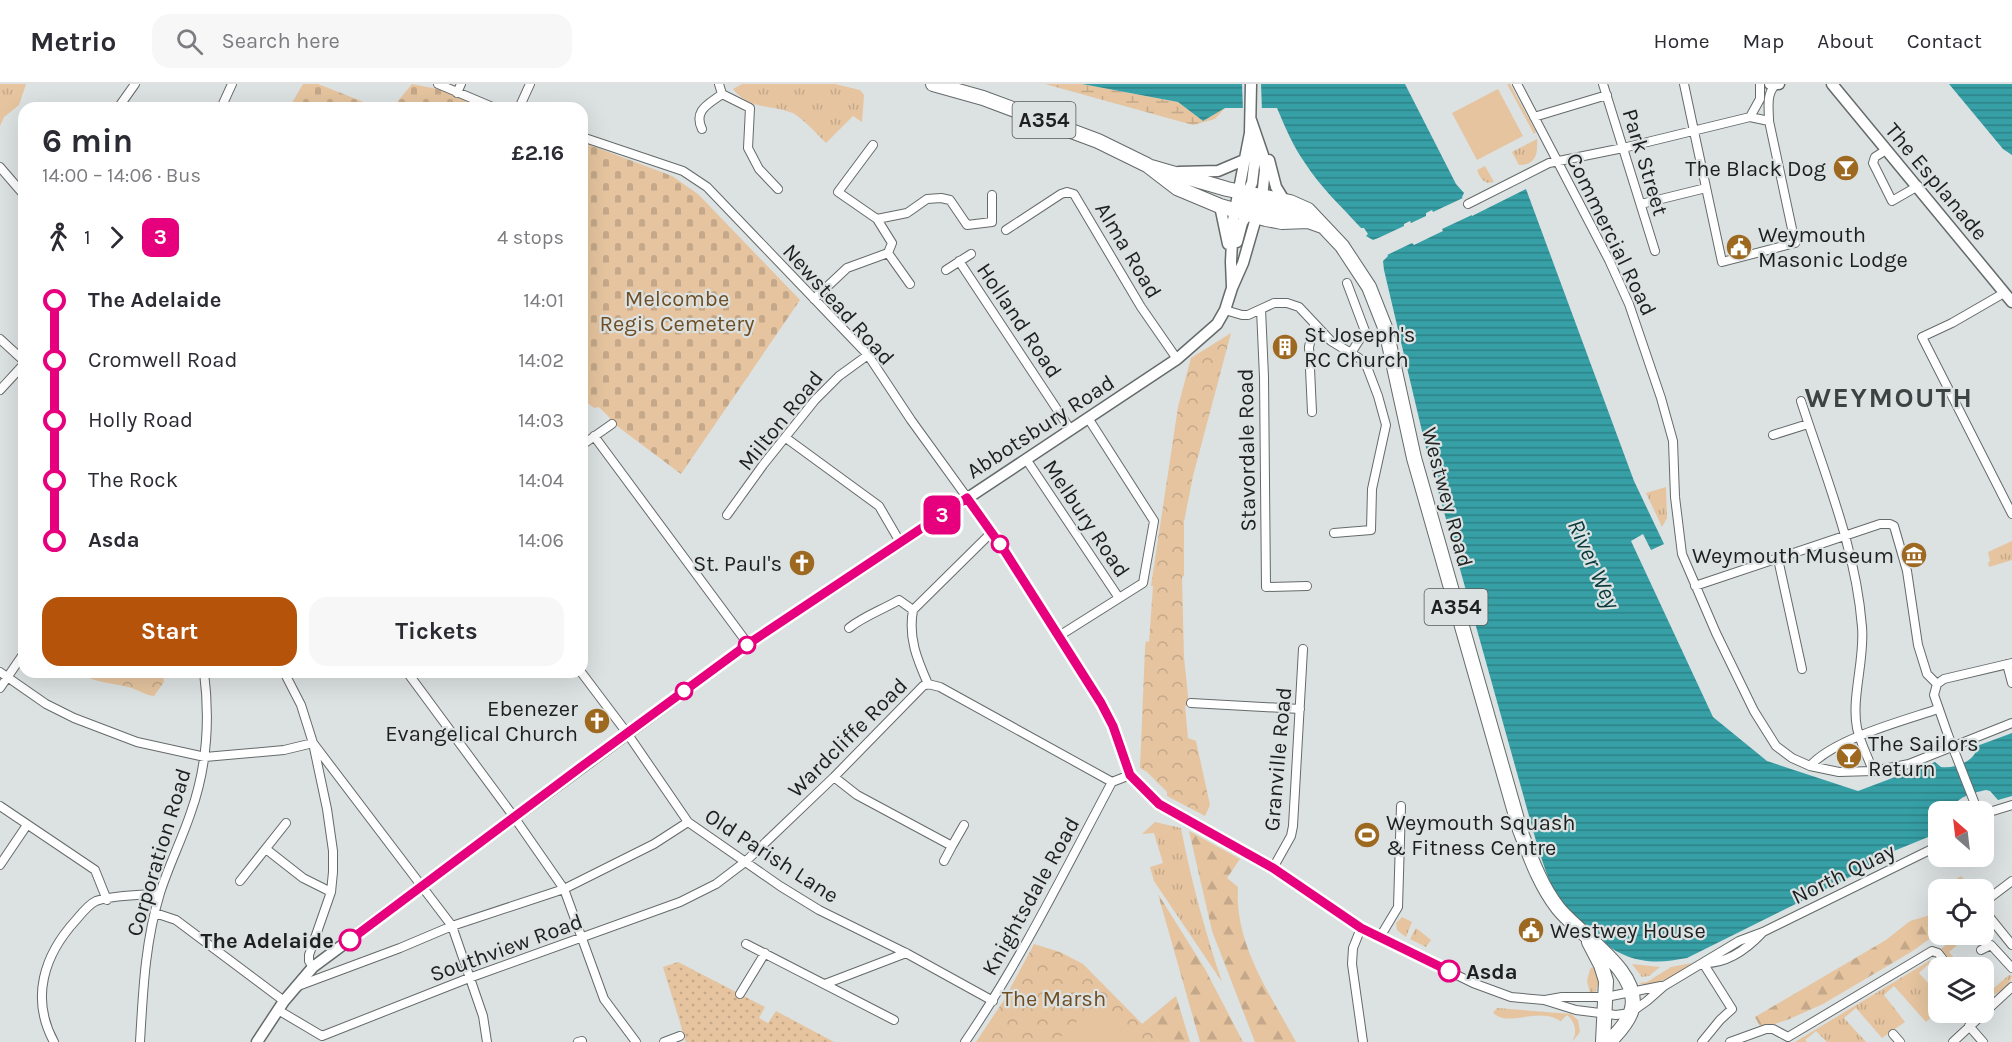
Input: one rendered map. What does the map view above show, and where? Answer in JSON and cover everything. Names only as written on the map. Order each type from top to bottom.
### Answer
[{"type":"highway","name":"A354","points":[[933,84],[983,98],[1051,122],[1282,222],[1308,222],[1324,227]]},
{"type":"highway","name":"A354","points":[[1150,166],[1177,188],[1244,204]]},
{"type":"highway","name":"Westwey Road","points":[[1244,204],[1284,200],[1308,210],[1334,236],[1357,266],[1369,287],[1381,314],[1417,468],[1520,830],[1535,868],[1550,897],[1566,918],[1617,965],[1631,994]]},
{"type":"highway","name":"Westwey Road","points":[[1587,938],[1604,974],[1606,997]]},
{"type":"highway","name":"A354","points":[[1630,1013],[1633,1002],[1631,994]]},
{"type":"highway","name":"A354","points":[[1603,1042],[1606,997]]},
{"type":"highway","points":[[1609,1042],[1630,1013]]},
{"type":"street","points":[[122,102],[135,84]]},
{"type":"street","points":[[438,84],[480,102]]},
{"type":"street","points":[[457,93],[461,84]]},
{"type":"street","points":[[522,102],[530,84]]},
{"type":"street","points":[[719,84],[722,94],[750,108],[748,147],[759,169],[778,189]]},
{"type":"street","points":[[1244,204],[1252,183],[1251,84]]},
{"type":"street","name":"Commercial Road","points":[[1516,84],[1559,162],[1629,304],[1672,441],[1682,554],[1716,633],[1764,729],[1776,746],[1792,758],[1810,766],[1839,772],[1873,771],[1909,764],[2012,723]]},
{"type":"street","name":"Park Street","points":[[1603,84],[1655,251]]},
{"type":"street","points":[[1684,84],[1722,262],[1795,243],[1769,121],[1768,98],[1774,84]]},
{"type":"street","points":[[1749,117],[1760,99],[1760,84]]},
{"type":"street","name":"The Esplanade","points":[[1832,84],[2012,302]]},
{"type":"street","points":[[223,102],[229,85]]},
{"type":"street","points":[[702,129],[699,115],[702,109],[722,94]]},
{"type":"street","points":[[1534,117],[1606,95]]},
{"type":"street","points":[[1468,204],[1550,163],[1623,148],[1749,117],[1769,121]]},
{"type":"street","points":[[1244,204],[1244,160],[1253,129]]},
{"type":"street","points":[[1253,129],[1266,154],[1276,187],[1284,200]]},
{"type":"street","name":"Newstead Road","points":[[588,139],[683,171],[707,187],[868,355],[910,420],[992,532],[1101,703],[1113,726],[1130,775],[1159,804],[1273,868],[1361,928],[1487,989],[1511,997],[1544,1000],[1576,1010],[1604,1014],[1630,1013]]},
{"type":"street","points":[[814,299],[847,268],[888,253],[892,243],[876,219],[838,192],[873,145]]},
{"type":"street","points":[[1886,150],[1875,157],[1874,163],[1892,201],[1918,186]]},
{"type":"street","points":[[1170,172],[1218,171],[1244,160]]},
{"type":"street","points":[[0,167],[18,188]]},
{"type":"street","points":[[1641,204],[1706,188]]},
{"type":"street","name":"Alma Road","points":[[1006,230],[1061,194],[1067,192],[1074,194],[1141,307],[1177,359]]},
{"type":"street","points":[[876,219],[907,213],[927,199],[941,198],[950,200],[967,225],[992,222],[992,195]]},
{"type":"street","name":"Abbotsbury Road","points":[[1232,288],[1231,262],[1244,204]]},
{"type":"street","name":"Abbotsbury Road","points":[[257,1042],[281,1005],[313,967],[514,817],[748,644],[1177,359],[1206,335],[1225,310],[1244,263],[1244,204]]},
{"type":"street","points":[[888,253],[910,284]]},
{"type":"street","name":"Holland Road","points":[[946,270],[971,254]]},
{"type":"street","name":"Holland Road","points":[[959,261],[1070,429]]},
{"type":"street","points":[[1347,283],[1365,332],[1351,353]]},
{"type":"street","points":[[2004,293],[1952,323],[1922,337],[2012,514]]},
{"type":"street","points":[[1225,310],[1242,315],[1274,303],[1287,303],[1299,307],[1314,326],[1366,367],[1378,396],[1386,425],[1372,489],[1371,530],[1334,533]]},
{"type":"street","name":"Stavordale Road","points":[[1261,309],[1266,587],[1307,586]]},
{"type":"street","points":[[1312,412],[1309,347],[1314,326]]},
{"type":"street","points":[[0,339],[18,356]]},
{"type":"street","name":"Milton Road","points":[[728,515],[763,465],[815,400],[839,376],[868,355]]},
{"type":"street","points":[[0,390],[18,369]]},
{"type":"street","points":[[1801,401],[1854,568],[1862,627],[1856,709],[1857,728],[1873,771]]},
{"type":"street","points":[[1059,636],[1143,583],[1154,521],[1088,418]]},
{"type":"street","points":[[588,440],[612,424]]},
{"type":"street","points":[[1773,435],[1808,424]]},
{"type":"street","points":[[594,436],[748,644]]},
{"type":"street","points":[[786,438],[879,506],[900,542]]},
{"type":"street","name":"Melbury Road","points":[[1026,459],[1119,598]]},
{"type":"street","points":[[1695,586],[1880,524],[1890,524],[1894,526],[1907,571],[1918,645],[1927,674],[1937,684]]},
{"type":"street","points":[[928,684],[912,643],[910,626],[913,610],[992,532]]},
{"type":"street","points":[[1778,559],[1802,669]]},
{"type":"street","points":[[849,628],[863,617],[873,615],[899,600],[913,610]]},
{"type":"street","name":"Granville Road","points":[[1273,868],[1291,836],[1293,826],[1303,649]]},
{"type":"street","points":[[0,688],[3,674],[18,659]]},
{"type":"street","points":[[1974,801],[1938,710],[1934,695],[1937,684],[1944,680],[2010,664],[2012,683]]},
{"type":"street","points":[[3,674],[46,704],[74,718],[137,742],[205,756],[284,750],[313,743]]},
{"type":"street","name":"Corporation Road","points":[[140,1042],[144,968],[155,913],[160,893],[192,811],[202,774],[208,701],[205,678]]},
{"type":"street","points":[[287,678],[301,705],[313,743],[333,851],[330,892],[309,955],[309,961],[313,967]]},
{"type":"street","points":[[411,678],[564,889],[604,999],[636,1042]]},
{"type":"street","points":[[586,678],[627,733],[688,822]]},
{"type":"street","name":"Wardcliffe Road","points":[[745,862],[834,777],[923,686],[928,684],[940,687],[1112,782]]},
{"type":"street","points":[[1191,703],[1300,709]]},
{"type":"street","points":[[1810,766],[1828,751],[1938,710]]},
{"type":"street","points":[[313,743],[452,926],[483,1016],[487,1042]]},
{"type":"street","points":[[1112,782],[1130,775]]},
{"type":"street","points":[[834,777],[857,795],[952,846]]},
{"type":"street","name":"Knightsdale Road","points":[[965,1042],[993,1001],[1032,933],[1112,782]]},
{"type":"street","points":[[0,806],[95,870],[108,900]]},
{"type":"street","points":[[1380,937],[1398,907],[1401,806]]},
{"type":"street","points":[[1994,811],[2012,806]]},
{"type":"street","name":"Old Parish Lane","points":[[295,987],[452,926],[564,889],[654,844],[688,822],[780,886],[819,910],[906,953],[993,1001]]},
{"type":"street","points":[[240,881],[286,823]]},
{"type":"street","points":[[0,865],[27,825]]},
{"type":"street","points":[[944,861],[964,825]]},
{"type":"street","points":[[266,849],[303,878],[330,892]]},
{"type":"street","name":"North Quay","points":[[1630,1013],[1664,986],[1738,941],[1763,932],[1928,851]]},
{"type":"street","name":"Southview Road","points":[[281,1005],[321,1036],[469,978],[582,939],[701,893],[745,862]]},
{"type":"street","points":[[1994,895],[2012,881]]},
{"type":"street","points":[[49,1039],[41,1010],[43,981],[51,955],[64,933],[95,902],[130,895],[160,893]]},
{"type":"street","points":[[155,913],[176,920],[281,1005]]},
{"type":"street","points":[[1994,923],[2012,945]]},
{"type":"street","points":[[1361,928],[1353,948],[1352,964],[1363,1042]]},
{"type":"street","points":[[746,944],[894,1020]]},
{"type":"street","points":[[1981,950],[1991,945],[2012,968]]},
{"type":"street","points":[[1730,1042],[1766,1029],[1773,1029],[1788,1037],[1932,951],[1941,957]]},
{"type":"street","points":[[740,994],[765,953]]},
{"type":"street","points":[[825,984],[906,953]]},
{"type":"street","points":[[1702,1042],[1719,1020],[1732,1009],[1703,963]]},
{"type":"street","name":"North Quay","points":[[1631,994],[1664,986]]},
{"type":"street","points":[[1994,1001],[2012,987]]},
{"type":"street","name":"Newstead Road","points":[[1544,1000],[1631,994]]},
{"type":"street","points":[[1953,1042],[1972,1023]]},
{"type":"street","points":[[1969,1026],[1983,1042]]},
{"type":"street","points":[[1893,1034],[1900,1042]]},
{"type":"street","points":[[664,1042],[680,1036]]},
{"type":"green space","points":[[0,84],[26,84],[18,106],[4,117],[0,126]]},
{"type":"green space","points":[[303,84],[318,84],[364,102],[292,102]]},
{"type":"green space","points":[[412,84],[457,93],[479,102],[397,102]]},
{"type":"green space","points":[[742,84],[835,84],[860,90],[864,95],[862,122],[853,116],[826,143],[794,114],[753,103],[739,96],[733,89]]},
{"type":"green space","points":[[1045,84],[1082,84],[1178,102],[1203,121],[1226,84],[1225,108],[1215,119],[1193,125]]},
{"type":"green space","points":[[1507,84],[1510,84],[1536,132],[1534,134]]},
{"type":"green space","points":[[1498,89],[1523,136],[1477,160],[1452,113]]},
{"type":"green space","points":[[1537,139],[1535,158],[1529,163],[1519,165],[1512,152]]},
{"type":"green space","name":"Melcombe Regis Cemetery","points":[[588,144],[672,176],[698,194],[800,300],[681,474],[609,420],[610,418],[599,407],[594,408],[588,404]]},
{"type":"green space","points":[[1485,166],[1494,182],[1485,182],[1480,176],[1477,170]]},
{"type":"green space","points":[[1231,333],[1193,476],[1184,522],[1184,576],[1182,577],[1184,657],[1189,706],[1185,706],[1188,738],[1196,741],[1210,805],[1205,816],[1167,796],[1167,792],[1140,768],[1145,649],[1146,641],[1149,642],[1153,586],[1151,586],[1178,407],[1191,358]]},
{"type":"green space","points":[[1666,487],[1667,518],[1662,527],[1646,493]]},
{"type":"green space","points":[[2012,541],[2012,560],[1989,567],[1988,552]]},
{"type":"green space","points":[[89,678],[163,678],[164,682],[154,696],[132,688]]},
{"type":"green space","points":[[1155,822],[1181,828],[1199,906],[1222,982],[1154,881],[1150,867],[1163,863],[1154,833],[1142,834]]},
{"type":"green space","points":[[1189,831],[1240,859],[1227,878],[1238,887],[1238,908],[1248,948],[1265,987],[1296,1042],[1255,1042],[1212,931]]},
{"type":"green space","points":[[1158,894],[1205,969],[1243,1042],[1200,1042]]},
{"type":"green space","points":[[1927,916],[1928,940],[1911,952],[1823,1004],[1787,1020],[1761,1028],[1755,1017],[1886,940],[1910,921]]},
{"type":"green space","points":[[1402,917],[1412,922],[1406,937],[1397,930],[1396,923]]},
{"type":"green space","points":[[1416,928],[1431,940],[1426,947],[1410,939]]},
{"type":"green space","name":"The Marsh","points":[[1034,944],[1060,952],[1083,964],[1160,1042],[976,1042],[1004,1000]]},
{"type":"green space","points":[[1946,945],[1957,945],[1949,952],[1953,957],[1948,957],[1941,949]]},
{"type":"green space","points":[[678,962],[765,1007],[759,1018],[768,1023],[776,1011],[834,1042],[686,1042],[663,967]]},
{"type":"green space","points":[[1928,962],[1928,965],[1919,973],[1928,983],[1928,1020],[1926,1022],[1894,986],[1884,995],[1905,1022],[1882,1038],[1856,1008],[1844,1018],[1866,1042],[1827,1042],[1816,1031],[1805,1040],[1807,1042],[1795,1042]]},
{"type":"green space","points":[[1692,963],[1659,982],[1645,985],[1639,983],[1647,982],[1671,967]]},
{"type":"green space","points":[[1632,964],[1660,967],[1649,976],[1642,977]]},
{"type":"green space","points":[[1596,967],[1599,982],[1596,991],[1590,993],[1587,981],[1590,969]]},
{"type":"green space","points":[[2009,975],[2012,976],[2009,984],[2003,990],[1994,994],[1994,988]]},
{"type":"green space","points":[[1176,996],[1190,1042],[1160,1042],[1142,1024]]},
{"type":"green space","points":[[1095,1005],[1130,1042],[1055,1042]]},
{"type":"green space","points":[[1497,1008],[1571,1014],[1578,1020],[1580,1032],[1572,1042],[1575,1027],[1567,1015],[1561,1021],[1542,1016],[1507,1018],[1493,1013]]},
{"type":"water","name":"River Wey","points":[[1082,84],[1405,84],[1456,184],[1464,193],[1462,197],[1472,216],[1526,189],[1634,481],[1664,544],[1651,550],[1643,534],[1631,541],[1713,717],[1767,761],[1858,791],[1935,762],[1941,767],[1952,767],[1964,763],[1973,756],[1977,746],[2012,733],[2012,796],[1998,800],[1986,790],[1965,796],[1958,801],[1928,801],[1928,837],[1889,853],[1854,875],[1687,958],[1653,961],[1629,957],[1592,934],[1562,902],[1555,891],[1538,848],[1425,444],[1384,270],[1383,261],[1388,256],[1379,238],[1373,240],[1366,236],[1368,234],[1364,228],[1361,228],[1311,172],[1297,150],[1277,108],[1225,108],[1203,121],[1178,102]]},
{"type":"water","points":[[1949,84],[2012,84],[2012,155],[2003,149]]},
{"type":"pier","points":[[1242,84],[1261,84],[1262,111],[1243,111]]},
{"type":"pier","points":[[1465,197],[1474,214],[1414,245],[1412,243],[1383,257],[1377,241],[1374,240],[1410,221],[1411,223],[1426,216],[1426,213],[1432,210],[1433,212]]},
{"type":"bus line","name":"3","points":[[350,940],[748,644],[967,498],[1004,550],[1101,703],[1113,726],[1130,775],[1144,790],[1159,804],[1273,868],[1361,928],[1449,971]]},
{"type":"place","name":"The Black Dog","points":[[1846,168]]},
{"type":"place","name":"Weymouth Masonic Lodge","points":[[1739,247]]},
{"type":"place","name":"St Joseph's RC Church","points":[[1285,347]]},
{"type":"place","name":"Weymouth Museum","points":[[1914,555]]},
{"type":"place","name":"St. Paul's","points":[[802,563]]},
{"type":"place","name":"Ebenezer Evangelical Church","points":[[597,721]]},
{"type":"place","name":"The Sailors Return","points":[[1849,756]]},
{"type":"place","name":"Weymouth Squash & Fitness Centre","points":[[1367,835]]},
{"type":"place","name":"Westwey House","points":[[1531,930]]},
{"type":"place","name":"The Adelaide","points":[[350,940]]},
{"type":"place","name":"Asda","points":[[1449,971]]},
{"type":"district","name":"WEYMOUTH","points":[[1889,397]]}]
